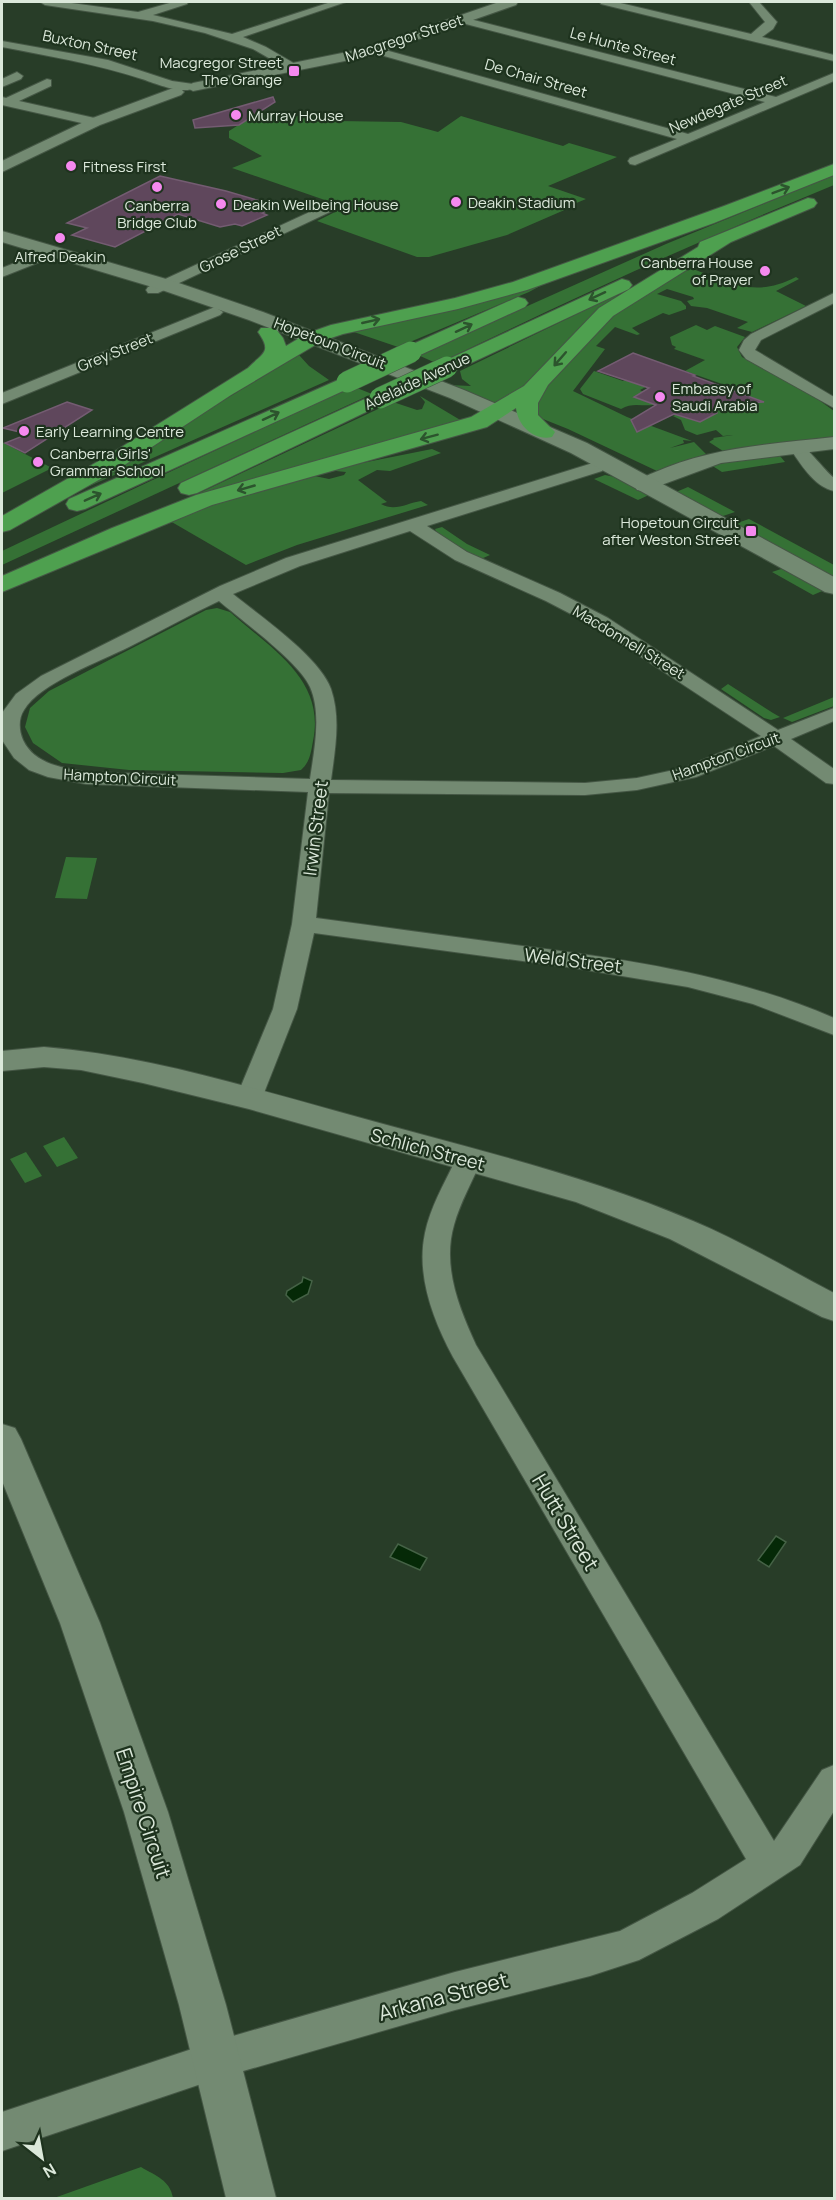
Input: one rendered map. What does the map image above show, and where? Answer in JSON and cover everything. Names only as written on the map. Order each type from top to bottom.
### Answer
[{"type":"highway","name":"Adelaide Avenue","points":[[2,538],[727,211],[834,169]]},
{"type":"highway","name":"Adelaide Avenue","points":[[2,576],[727,237],[829,195]]},
{"type":"highway","points":[[2,525],[103,468],[256,371],[309,341],[338,329],[458,303],[527,284],[727,211]]},
{"type":"highway","points":[[2,585],[146,522],[204,500],[460,429],[491,415],[524,395],[539,382],[606,312],[727,237]]},
{"type":"highway","points":[[256,371],[272,358],[276,351],[275,339],[268,332]]},
{"type":"highway","points":[[539,382],[528,401],[527,413],[533,424],[544,432]]},
{"type":"main road","name":"Hopetoun Circuit","points":[[2,236],[222,309],[309,341],[491,415],[645,484],[834,587]]},
{"type":"main road","name":"Hopetoun Circuit","points":[[2,242],[50,253]]},
{"type":"main road","name":"Hopetoun Circuit","points":[[222,309],[268,332],[309,341]]},
{"type":"main road","name":"Hopetoun Circuit","points":[[491,415],[544,432],[601,465]]},
{"type":"street","points":[[45,2],[135,16],[232,37],[260,48],[293,68]]},
{"type":"street","points":[[135,16],[183,2]]},
{"type":"street","points":[[232,37],[341,2]]},
{"type":"street","name":"Macgregor Street","points":[[4,164],[95,122],[185,90],[374,50],[462,20],[505,2]]},
{"type":"street","points":[[605,2],[834,58]]},
{"type":"street","points":[[753,38],[769,27],[771,22],[754,2]]},
{"type":"street","name":"Le Hunte Street","points":[[462,20],[777,101]]},
{"type":"street","name":"Buxton Street","points":[[2,44],[128,68],[185,90]]},
{"type":"street","name":"De Chair Street","points":[[374,50],[688,138]]},
{"type":"street","points":[[2,84],[17,76]]},
{"type":"street","name":"Newdegate Street","points":[[635,161],[834,77]]},
{"type":"street","points":[[5,101],[47,83]]},
{"type":"street","points":[[5,101],[95,122]]},
{"type":"street","name":"Grose Street","points":[[159,288],[327,208]]},
{"type":"street","points":[[2,273],[50,253]]},
{"type":"street","points":[[834,297],[756,337],[749,343],[747,350],[764,363],[834,403]]},
{"type":"street","name":"Grey Street","points":[[2,399],[222,309]]},
{"type":"street","points":[[645,484],[718,457],[834,443]]},
{"type":"street","points":[[797,447],[815,471],[834,486]]},
{"type":"street","name":"Hampton Circuit","points":[[601,465],[293,562],[221,593],[39,687],[16,705],[9,719],[8,731],[12,740],[27,759],[41,768],[86,778],[320,786],[585,789],[637,784],[688,773],[834,714]]},
{"type":"street","name":"Macdonnell Street","points":[[413,525],[461,556],[553,597],[601,622],[778,738],[834,778]]},
{"type":"street","name":"Irwin Street","points":[[221,593],[309,669],[321,689],[327,732],[310,856],[304,924],[285,1010],[249,1098]]},
{"type":"street","name":"Weld Street","points":[[304,924],[668,975],[752,994],[795,1009],[834,1028]]},
{"type":"street","name":"Schlich Street","points":[[2,1060],[44,1057],[81,1060],[143,1072],[249,1098],[586,1193],[682,1230],[834,1308]]},
{"type":"street","name":"Hutt Street","points":[[468,1161],[438,1234],[438,1272],[444,1308],[463,1349],[769,1865]]},
{"type":"street","name":"Empire Circuit","points":[[2,1439],[31,1502],[126,1754],[219,2059],[251,2199]]},
{"type":"street","name":"Arkana Street","points":[[2,2132],[219,2059],[456,1991],[626,1947],[705,1906],[787,1853],[834,1781]]},
{"type":"shaded area","points":[[273,113],[338,121],[401,122],[438,132],[461,116],[563,146],[569,143],[617,157],[548,186],[586,199],[574,204],[576,205],[507,235],[429,257],[417,257],[317,221],[345,207],[232,168],[262,156],[229,138],[229,131],[248,119]]},
{"type":"shaded area","points":[[834,175],[834,185],[634,271],[438,364],[418,355],[666,244]]},
{"type":"shaded area","points":[[684,266],[726,282],[752,287],[780,284],[796,277],[799,279],[776,291],[806,306],[752,332],[737,328],[748,322],[707,308],[691,306],[687,301],[694,299],[693,297],[667,289],[657,294],[681,301],[686,309],[669,315],[663,313],[632,328],[640,334],[637,335],[615,327],[596,346],[605,349],[573,391],[627,417],[692,441],[683,440],[684,443],[670,448],[694,442],[706,454],[657,471],[538,417],[537,395],[607,320]]},
{"type":"shaded area","points":[[562,274],[529,292],[398,347],[351,331]]},
{"type":"shaded area","points":[[616,295],[620,297],[525,388],[497,405],[449,385],[471,386],[462,379],[460,371]]},
{"type":"shaded area","points":[[696,325],[707,330],[715,326],[745,337],[737,347],[742,357],[812,395],[834,411],[834,438],[723,451],[709,442],[713,438],[733,435],[723,436],[716,430],[697,435],[685,430],[681,420],[673,416],[677,414],[700,422],[711,414],[716,414],[715,411],[725,409],[725,406],[735,404],[748,395],[735,390],[738,388],[728,384],[725,385],[685,371],[705,360],[674,349],[676,347],[672,345],[670,337]]},
{"type":"shaded area","points":[[299,355],[309,366],[329,380],[58,500]]},
{"type":"shaded area","points":[[594,371],[623,381],[633,376],[653,383],[640,390],[643,392],[634,397],[657,404],[630,405],[621,409],[583,394],[580,389]]},
{"type":"shaded area","points":[[352,386],[372,394],[2,565],[2,551]]},
{"type":"shaded area","points":[[420,396],[462,421],[161,511],[393,402],[417,410],[422,409],[425,402]]},
{"type":"shaded area","points":[[2,442],[52,468],[2,493]]},
{"type":"shaded area","points":[[432,449],[441,453],[390,471],[377,470],[358,480],[387,502],[381,504],[386,506],[396,507],[421,501],[428,505],[297,545],[246,565],[170,521],[214,503],[291,483],[310,475],[329,479],[344,475],[346,472],[336,471],[337,468]]},
{"type":"shaded area","points":[[780,456],[785,462],[722,472],[711,465]]},
{"type":"shaded area","points":[[605,475],[615,477],[651,494],[638,500],[594,479]]},
{"type":"shaded area","points":[[688,487],[735,512],[720,517],[676,492]]},
{"type":"shaded area","points":[[749,519],[834,565],[834,578],[753,534],[755,533],[734,524]]},
{"type":"shaded area","points":[[442,527],[467,544],[490,555],[481,559],[468,553],[437,533],[435,529]]},
{"type":"shaded area","points":[[787,567],[827,589],[813,595],[772,572]]},
{"type":"shaded area","points":[[217,608],[230,612],[262,639],[277,652],[303,682],[311,700],[315,719],[311,753],[301,770],[283,773],[129,770],[62,763],[33,743],[25,727],[30,708],[49,691],[206,610]]},
{"type":"shaded area","points":[[728,684],[780,717],[771,720],[764,718],[721,689]]},
{"type":"shaded area","points":[[834,697],[834,706],[792,722],[783,718]]},
{"type":"shaded area","points":[[66,857],[97,858],[87,899],[55,898]]},
{"type":"shaded area","points":[[64,1137],[78,1158],[57,1167],[43,1146]]},
{"type":"shaded area","points":[[26,1152],[42,1176],[25,1183],[10,1159]]},
{"type":"shaded area","points":[[303,1277],[312,1281],[308,1294],[293,1302],[286,1295],[287,1291],[302,1282]]},
{"type":"shaded area","points":[[776,1536],[786,1542],[769,1567],[758,1560]]},
{"type":"shaded area","points":[[398,1544],[427,1558],[420,1570],[390,1557]]},
{"type":"shaded area","points":[[141,2167],[166,2183],[173,2198],[54,2198]]},
{"type":"building","name":"Murray House","points":[[273,97],[275,102],[239,125],[195,128],[193,120]]},
{"type":"building","points":[[160,176],[226,191],[277,206],[262,213],[267,215],[242,226],[235,224],[220,227],[178,214],[115,247],[72,235],[87,228],[67,223]]},
{"type":"building","points":[[633,353],[764,402],[724,404],[726,409],[715,409],[717,413],[700,422],[674,414],[637,432],[631,420],[656,405],[634,397],[649,388],[598,371]]},
{"type":"building","name":"Early Learning Centre","points":[[67,402],[92,410],[25,453],[5,443],[28,434],[3,428]]},
{"type":"place","name":"Macgregor Street The Grange","points":[[294,71]]},
{"type":"place","name":"Murray House","points":[[236,115]]},
{"type":"place","name":"Fitness First","points":[[71,166]]},
{"type":"place","name":"Canberra Bridge Club","points":[[157,187]]},
{"type":"place","name":"Deakin Stadium","points":[[456,202]]},
{"type":"place","name":"Deakin Wellbeing House","points":[[221,204]]},
{"type":"place","name":"Alfred Deakin","points":[[60,238]]},
{"type":"place","name":"Canberra House of Prayer","points":[[765,271]]},
{"type":"place","name":"Embassy of Saudi Arabia","points":[[660,397]]},
{"type":"place","name":"Early Learning Centre","points":[[24,431]]},
{"type":"place","name":"Canberra Girls' Grammar School","points":[[38,462]]},
{"type":"place","name":"Hopetoun Circuit after Weston Street","points":[[751,531]]}]
